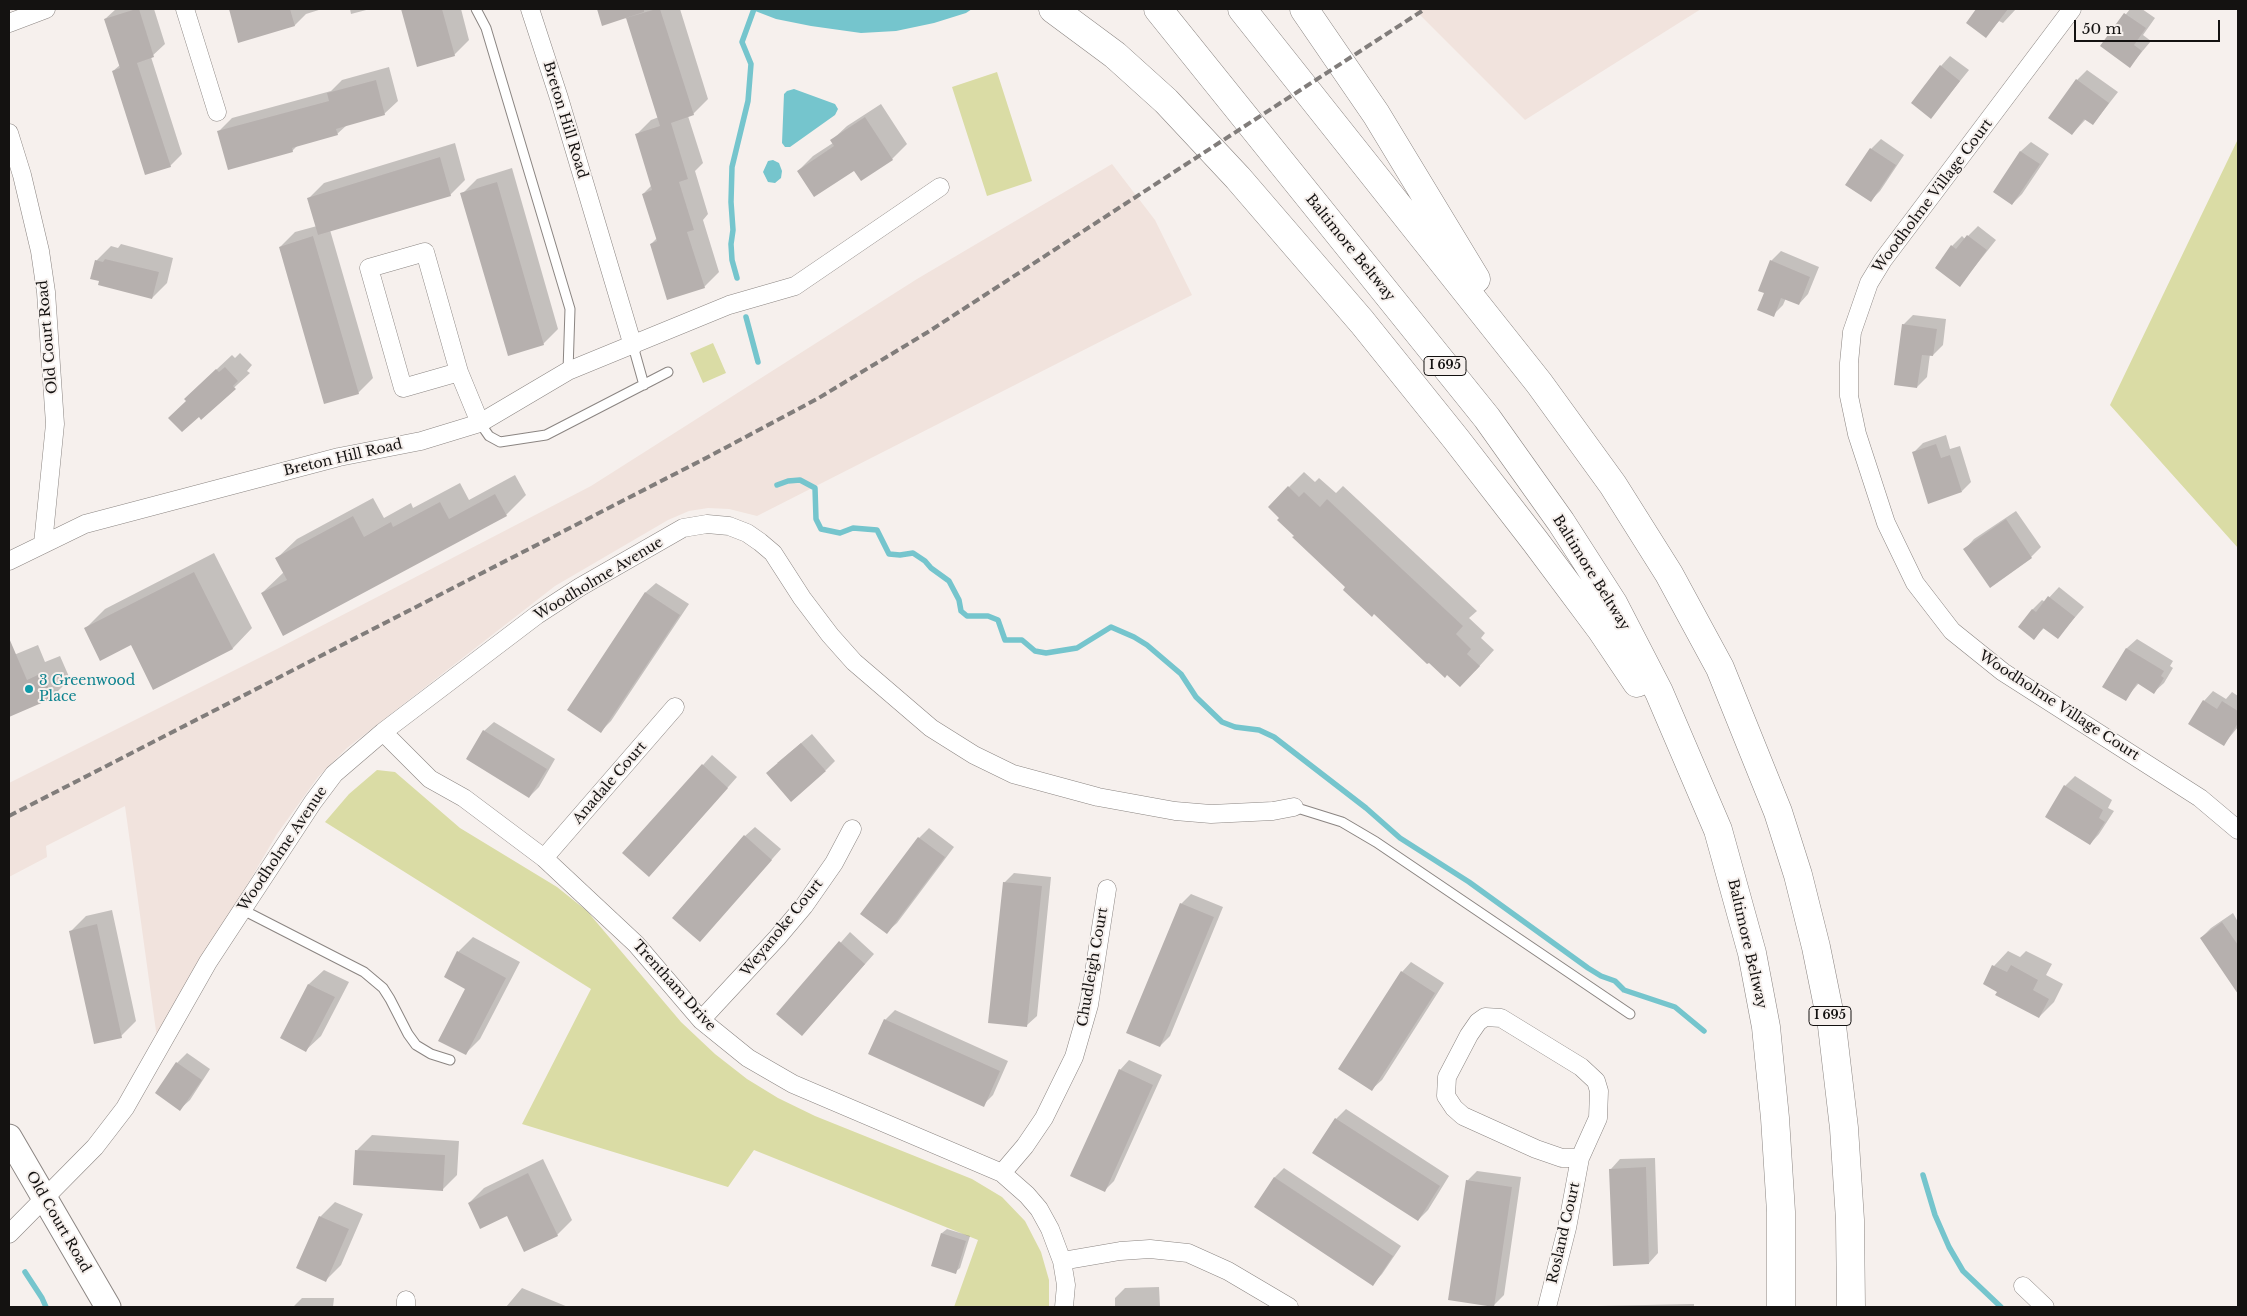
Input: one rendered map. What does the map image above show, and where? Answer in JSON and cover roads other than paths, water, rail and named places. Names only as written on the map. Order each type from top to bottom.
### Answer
[{"type":"highway","name":"Baltimore Beltway","points":[[1158,9],[1487,418],[1561,522],[1613,603],[1659,692],[1718,830],[1752,952],[1766,1027],[1775,1118],[1780,1212],[1781,1307]]},
{"type":"highway","name":"I 695","points":[[1242,9],[1539,383],[1613,485],[1669,574],[1720,668],[1778,812],[1807,911],[1832,1026],[1844,1128],[1850,1220],[1851,1307]]},
{"type":"highway","points":[[1304,9],[1376,114],[1539,383]]},
{"type":"highway","points":[[1057,12],[1115,55],[1166,101],[1238,178],[1362,322],[1535,540],[1600,628],[1686,754]]},
{"type":"main road","name":"Old Court Road","points":[[9,1138],[108,1307]]},
{"type":"street","points":[[9,23],[46,9]]},
{"type":"street","points":[[185,9],[217,112]]},
{"type":"street","name":"Breton Hill Road","points":[[530,9],[559,98],[633,346]]},
{"type":"street","name":"Woodholme Village Court","points":[[2072,9],[1883,260],[1869,283],[1852,332],[1849,363],[1849,396],[1857,434],[1886,523],[1915,583],[1952,631],[2003,672],[2200,798],[2238,830]]},
{"type":"street","name":"Old Court Road","points":[[9,133],[22,175],[40,251],[46,292],[55,424],[43,544]]},
{"type":"street","name":"Breton Hill Road","points":[[9,561],[85,524],[339,458],[421,441],[480,422],[568,371],[729,306],[795,286],[940,186]]},
{"type":"street","points":[[459,372],[403,388],[369,268],[425,252],[459,372],[480,422]]},
{"type":"street","name":"Woodholme Avenue","points":[[9,1234],[95,1147],[125,1108],[208,962],[313,802],[334,774],[383,732],[537,615],[580,587],[683,528],[707,524],[729,526],[746,533],[760,542],[772,553],[807,605],[854,662],[930,728],[974,755],[1013,774],[1056,787],[1175,811],[1211,814],[1273,811],[1294,807]]},
{"type":"street","name":"Anadale Court","points":[[544,858],[675,707]]},
{"type":"street","name":"Trentham Drive","points":[[383,732],[430,779],[464,798],[544,858],[636,944],[701,1020],[748,1058],[794,1084],[1002,1173],[1027,1195],[1050,1229],[1062,1261],[1066,1285],[1064,1307]]},
{"type":"street","name":"Weyanoke Court","points":[[701,1020],[804,906],[834,863],[852,829]]},
{"type":"street","name":"Chudleigh Court","points":[[1002,1173],[1025,1146],[1044,1118],[1074,1057],[1089,1005],[1107,889]]},
{"type":"street","name":"Rosland Court","points":[[1547,1307],[1567,1228],[1580,1158],[1598,1118],[1599,1091],[1596,1081],[1581,1067],[1510,1023],[1494,1016],[1485,1017],[1478,1022],[1446,1077],[1446,1096],[1454,1108],[1464,1116],[1536,1149],[1562,1158],[1580,1158]]},
{"type":"street","points":[[1062,1261],[1120,1251],[1150,1249],[1188,1254],[1228,1271],[1289,1307]]},
{"type":"street","points":[[2023,1286],[2045,1307]]},
{"type":"lane","points":[[476,9],[486,28],[570,309],[568,371]]},
{"type":"lane","points":[[633,346],[644,385]]},
{"type":"lane","points":[[480,422],[489,436],[500,442],[546,435],[668,372]]},
{"type":"lane","points":[[1294,807],[1342,822],[1376,842],[1630,1014]]},
{"type":"lane","points":[[243,910],[364,972],[390,998],[408,1034],[416,1045],[431,1054],[450,1060]]},
{"type":"water","points":[[750,9],[972,9],[966,13],[934,23],[896,31],[861,33],[776,19]]},
{"type":"water","points":[[794,89],[835,104],[838,109],[835,115],[790,147],[785,147],[782,143],[784,94]]},
{"type":"water","points":[[773,160],[779,163],[782,171],[781,178],[775,183],[768,182],[763,172],[768,161]]},
{"type":"waterway","points":[[737,278],[732,260],[731,244],[733,230],[731,202],[732,167],[748,101],[751,64],[742,42],[754,9]]},
{"type":"waterway","points":[[746,317],[758,362]]},
{"type":"waterway","points":[[777,485],[788,481],[800,480],[815,488],[816,519],[821,529],[840,533],[853,528],[877,530],[889,554],[913,553],[925,561],[931,568],[949,581],[959,600],[961,611],[967,616],[988,616],[998,620],[1005,640],[1022,640],[1035,651],[1046,653],[1077,648],[1111,627],[1134,637],[1147,645],[1181,674],[1196,697],[1222,722],[1235,727],[1259,730],[1274,737],[1366,808],[1400,838],[1469,882],[1588,968],[1601,976],[1615,981],[1624,990],[1675,1007],[1704,1031]]},
{"type":"waterway","points":[[1923,1175],[1935,1215],[1949,1247],[1963,1271],[2001,1307]]},
{"type":"waterway","points":[[25,1272],[46,1307]]},
{"type":"railway","points":[[9,816],[706,458],[817,399],[928,332],[1425,9]]},
{"type":"place","name":"3 Greenwood Place","points":[[29,689]]}]
